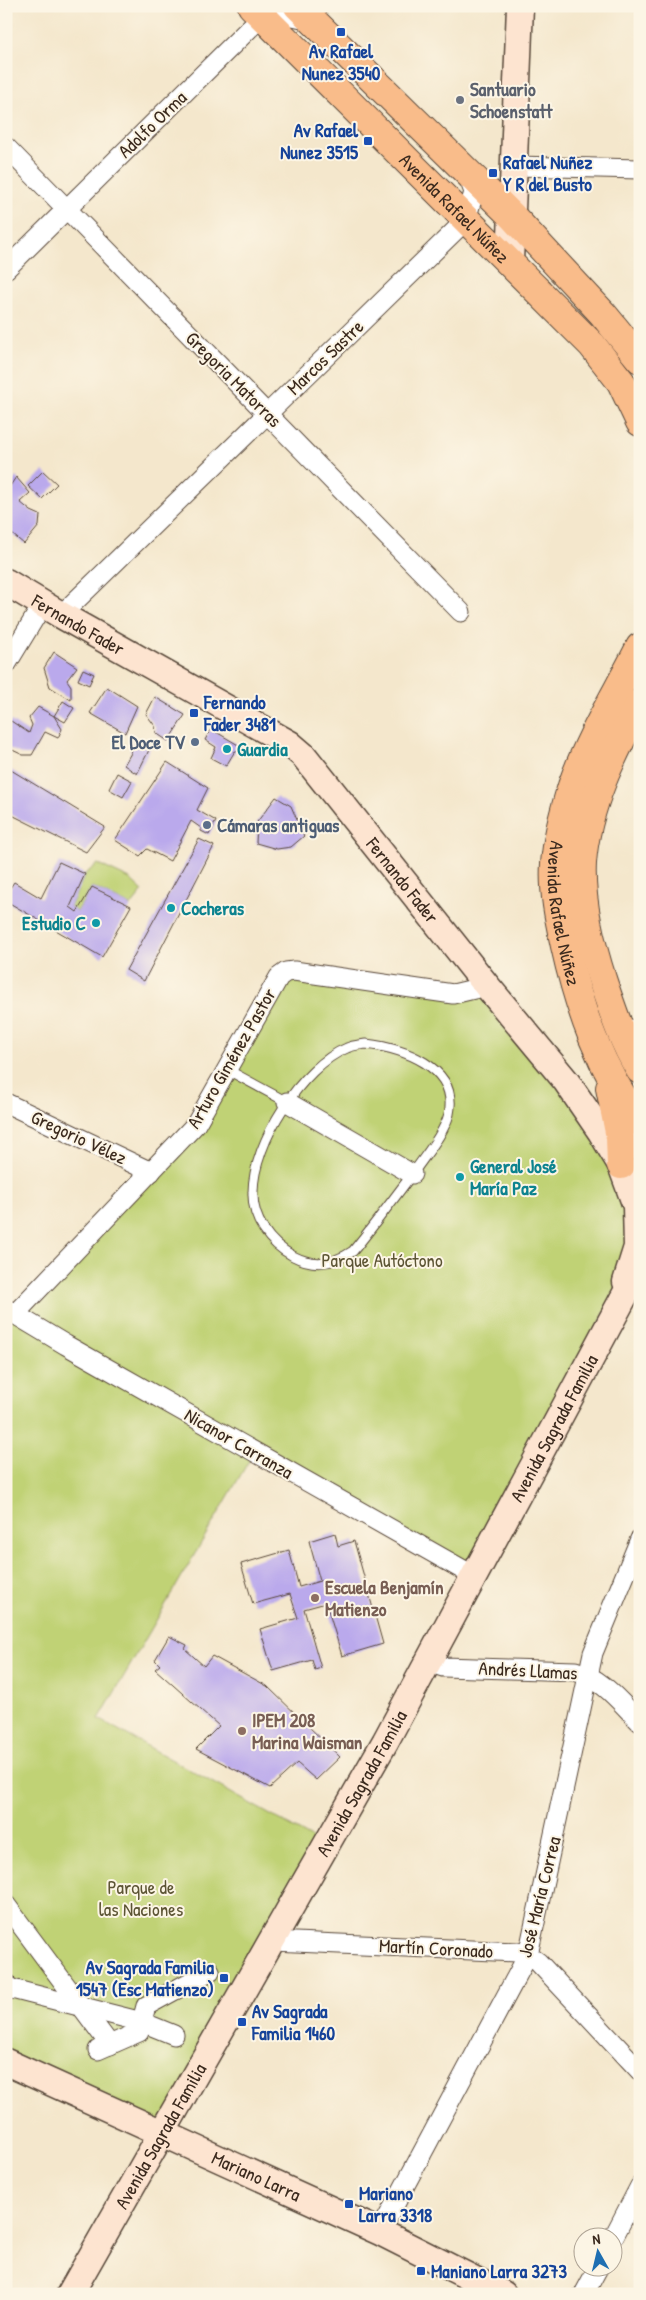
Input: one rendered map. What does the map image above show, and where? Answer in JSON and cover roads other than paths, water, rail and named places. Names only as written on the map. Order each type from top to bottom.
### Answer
[{"type":"main road","points":[[510,262],[520,6]]},
{"type":"main road","name":"Avenida Rafael Núñez","points":[[257,11],[510,262],[607,362],[620,382],[640,422]]},
{"type":"main road","name":"Avenida Rafael Núñez","points":[[304,13],[512,216],[603,314],[640,359]]},
{"type":"main road","name":"Fernando Fader","points":[[6,582],[52,610],[290,744],[304,756],[487,986],[566,1081],[630,1143]]},
{"type":"main road","name":"Avenida Rafael Núñez","points":[[630,1143],[606,1069],[578,1001],[558,912],[555,864],[564,816],[581,763],[640,647]]},
{"type":"main road","name":"Avenida Rafael Núñez","points":[[640,703],[632,733],[609,765],[599,792],[585,840],[582,862],[586,914],[599,970],[630,1029],[640,1070]]},
{"type":"main road","points":[[618,1304],[633,1266],[637,1247],[636,1206],[630,1143]]},
{"type":"main road","name":"Avenida Sagrada Familia","points":[[70,2294],[385,1742],[618,1304],[640,1267]]},
{"type":"main road","name":"Mariano Larra","points":[[6,2062],[380,2232],[503,2294]]},
{"type":"street","points":[[257,11],[304,13]]},
{"type":"street","name":"Adolfo Orma","points":[[6,269],[257,11]]},
{"type":"street","name":"Gregoria Matorras","points":[[6,147],[461,612]]},
{"type":"street","points":[[515,166],[640,169]]},
{"type":"street","points":[[465,170],[474,192],[466,220]]},
{"type":"street","name":"Marcos Sastre","points":[[6,665],[52,610],[267,412],[466,220]]},
{"type":"street","name":"Arturo Giménez Pastor","points":[[11,1311],[151,1172],[196,1124],[279,977],[286,972],[453,994],[487,986]]},
{"type":"street","points":[[288,1102],[412,1174]]},
{"type":"street","name":"Gregorio Vélez","points":[[6,1103],[151,1172]]},
{"type":"street","name":"Nicanor Carranza","points":[[11,1311],[84,1355],[474,1576]]},
{"type":"street","name":"José María Correa","points":[[380,2232],[528,1955],[589,1674],[599,1636],[640,1539]]},
{"type":"street","name":"Andrés Llamas","points":[[428,1662],[443,1667],[575,1670],[589,1674],[640,1722]]},
{"type":"street","points":[[6,1905],[81,2006],[104,2048],[139,2032],[146,2006],[210,1971]]},
{"type":"street","name":"Martín Coronado","points":[[272,1941],[517,1952],[528,1955]]},
{"type":"street","points":[[528,1955],[546,1970],[640,2070]]},
{"type":"street","points":[[6,1983],[8,1988],[142,2022],[174,2035]]},
{"type":"street","points":[[618,2228],[640,2186]]},
{"type":"street","points":[[584,2294],[593,2278]]},
{"type":"lane","points":[[366,1044],[381,1046],[415,1056],[440,1077],[447,1090],[449,1114],[431,1149],[412,1174],[353,1251],[340,1260],[320,1263],[305,1262],[283,1250],[268,1236],[260,1223],[253,1191],[259,1158],[270,1133],[288,1102],[314,1069],[348,1047],[366,1044]]},
{"type":"lane","points":[[226,1069],[288,1102]]},
{"type":"place","name":"Av Rafael Nunez 3540","points":[[341,32]]},
{"type":"place","name":"Santuario Schoenstatt","points":[[460,100]]},
{"type":"place","name":"Av Rafael Nunez 3515","points":[[368,141]]},
{"type":"place","name":"Rafael Nuñez Y R del Busto","points":[[493,173]]},
{"type":"place","name":"Fernando Fader 3481","points":[[194,713]]},
{"type":"place","name":"El Doce TV","points":[[195,742]]},
{"type":"place","name":"Guardia","points":[[227,749]]},
{"type":"place","name":"Cámaras antiguas","points":[[207,825]]},
{"type":"place","name":"Cocheras","points":[[171,908]]},
{"type":"place","name":"Estudio C","points":[[96,923]]},
{"type":"place","name":"General José María Paz","points":[[460,1177]]},
{"type":"place","name":"Escuela Benjamín Matienzo","points":[[315,1598]]},
{"type":"place","name":"IPEM 208 Marina Waisman","points":[[242,1731]]},
{"type":"place","name":"Av Sagrada Familia 1547 (Esc Matienzo)","points":[[224,1978]]},
{"type":"place","name":"Av Sagrada Familia 1460","points":[[242,2022]]},
{"type":"place","name":"Mariano Larra 3318","points":[[349,2204]]},
{"type":"place","name":"Maniano Larra 3273","points":[[421,2271]]},
{"type":"park label","name":"Parque Autóctono","points":[[382,1260]]},
{"type":"park label","name":"Parque de las Naciones","points":[[141,1898]]}]
